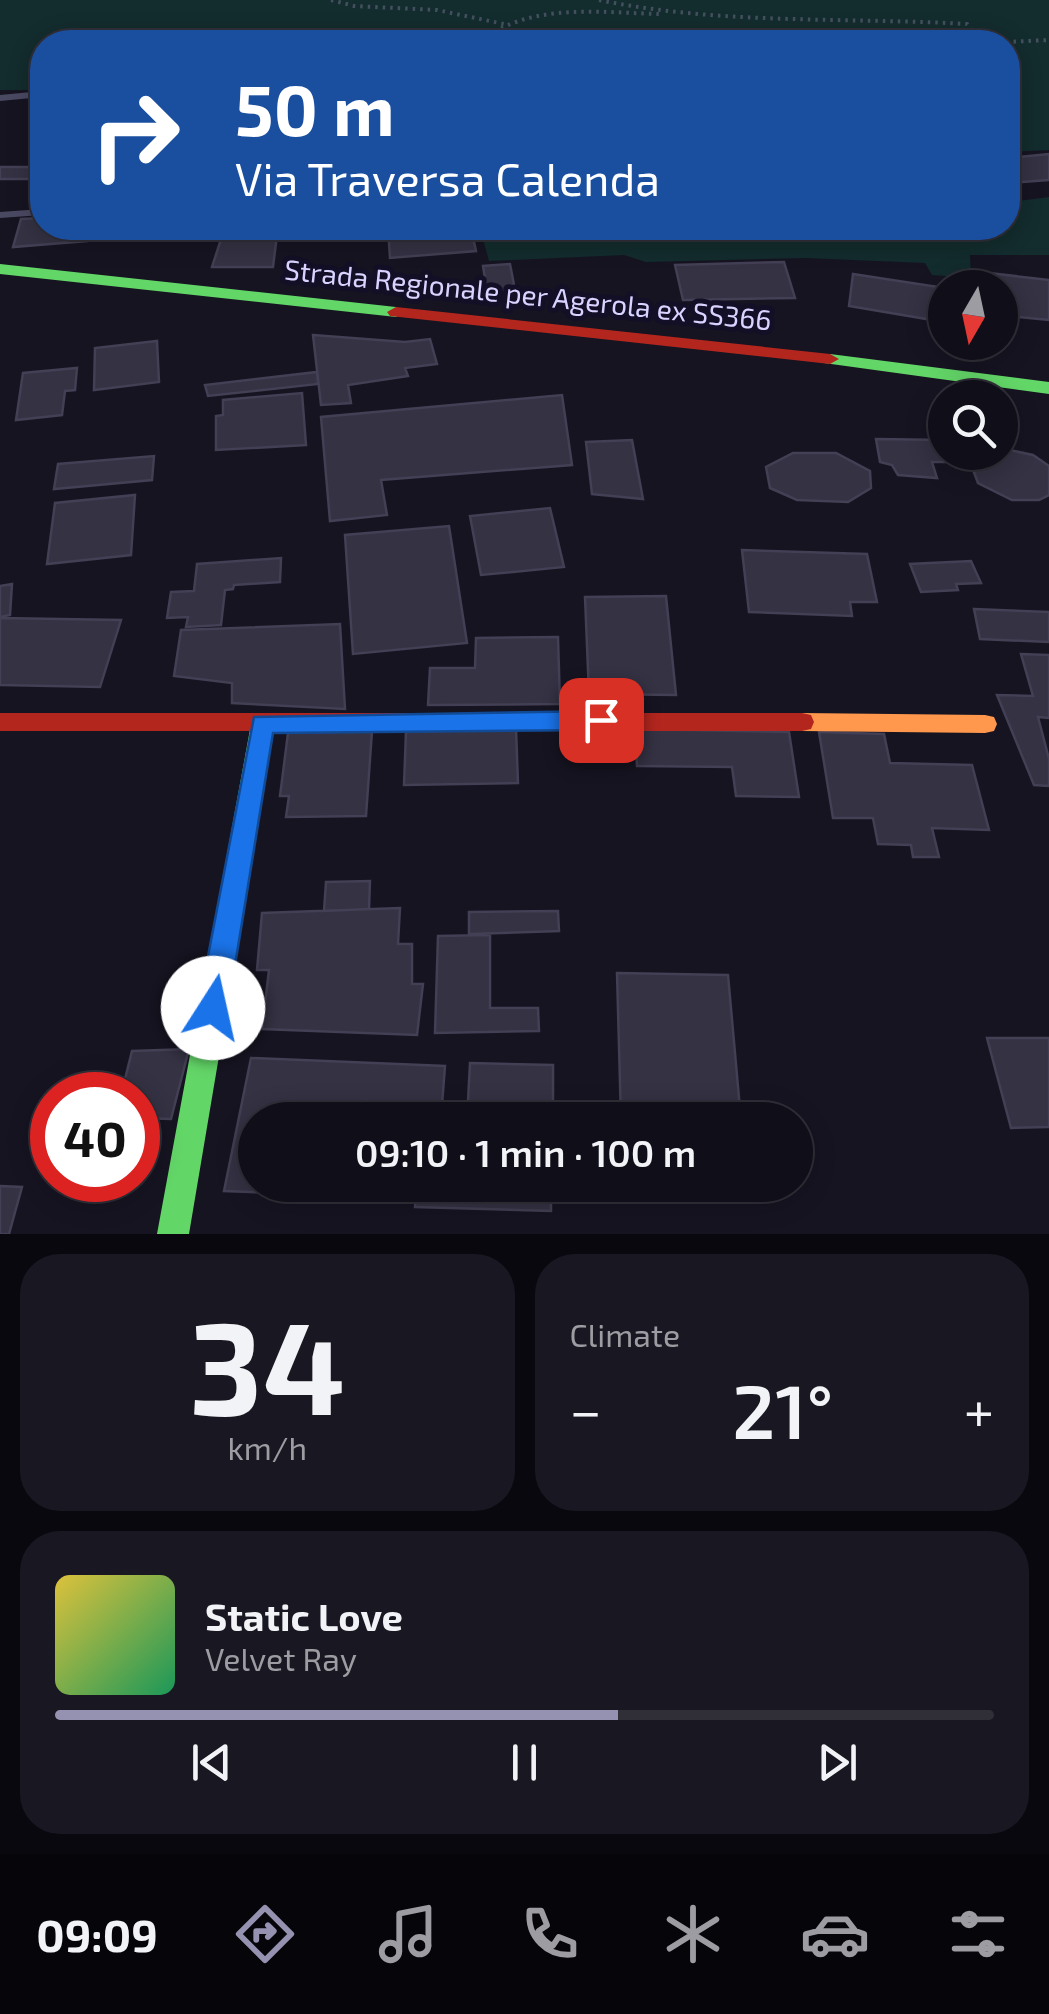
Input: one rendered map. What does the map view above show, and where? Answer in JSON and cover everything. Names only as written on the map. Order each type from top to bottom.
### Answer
[{"type":"street","name":"Strada Regionale per Agerola ex SS366","points":[[0,269],[791,354],[1049,388]]},
{"type":"street","points":[[0,722],[601,720],[985,724]]},
{"type":"street","points":[[174,1234],[263,724]]},
{"type":"lane","points":[[0,98],[30,95]]},
{"type":"lane","points":[[0,215],[30,213]]},
{"type":"path","points":[[330,0],[354,6],[438,10],[506,24],[554,14],[671,11]]},
{"type":"path","points":[[599,0],[732,19],[910,19],[967,24],[971,30]]},
{"type":"path","points":[[501,30],[506,24]]},
{"type":"path","points":[[1020,41],[1049,40]]},
{"type":"green space","points":[[0,0],[1049,0],[1049,150],[1020,151],[1020,30],[30,30],[30,90],[0,90]]},
{"type":"green space","points":[[1049,197],[1049,255],[970,255],[971,270],[929,270],[925,263],[806,258],[646,262],[624,255],[489,261],[483,240],[1020,240],[1020,201]]},
{"type":"building","points":[[1049,154],[1049,180],[1020,182],[1020,157]]},
{"type":"building","points":[[0,167],[30,167],[30,179],[0,179]]},
{"type":"building","points":[[21,219],[30,219],[30,240],[87,241],[13,247]]},
{"type":"building","points":[[221,240],[276,240],[273,267],[212,267]]},
{"type":"building","points":[[389,240],[474,240],[476,251],[390,258]]},
{"type":"building","points":[[784,262],[795,298],[683,300],[675,265]]},
{"type":"building","points":[[510,264],[515,290],[487,292],[483,266]]},
{"type":"building","points":[[853,274],[928,285],[928,319],[849,306]]},
{"type":"building","points":[[1018,276],[1049,280],[1049,320],[1018,317]]},
{"type":"building","points":[[313,335],[405,342],[430,339],[437,364],[405,368],[408,376],[348,385],[351,403],[321,405]]},
{"type":"building","points":[[157,341],[159,382],[94,390],[95,348]]},
{"type":"building","points":[[77,368],[75,390],[65,391],[62,415],[16,420],[23,373]]},
{"type":"building","points":[[317,372],[318,384],[208,396],[205,385]]},
{"type":"building","points":[[302,393],[306,445],[216,450],[216,416],[223,415],[223,400]]},
{"type":"building","points":[[562,395],[572,465],[381,480],[387,515],[330,521],[321,417]]},
{"type":"building","points":[[876,439],[928,440],[928,470],[934,470],[937,478],[898,475],[892,465],[880,462]]},
{"type":"building","points":[[632,440],[643,499],[592,494],[586,442]]},
{"type":"building","points":[[1018,452],[1033,455],[1049,466],[1049,495],[1039,500],[1012,500],[978,483],[973,470],[1018,470]]},
{"type":"building","points":[[793,453],[836,453],[870,471],[871,488],[848,502],[797,500],[770,488],[766,467]]},
{"type":"building","points":[[154,456],[152,480],[54,489],[58,464]]},
{"type":"building","points":[[135,495],[131,555],[47,564],[55,503]]},
{"type":"building","points":[[550,508],[564,567],[481,575],[470,516]]},
{"type":"building","points":[[449,526],[467,643],[353,654],[345,535]]},
{"type":"building","points":[[742,550],[867,554],[877,602],[850,602],[852,616],[749,612]]},
{"type":"building","points":[[281,558],[280,582],[234,585],[233,589],[225,590],[221,625],[186,627],[188,617],[167,618],[171,592],[194,591],[197,564]]},
{"type":"building","points":[[971,561],[981,583],[956,584],[958,590],[921,592],[910,564]]},
{"type":"building","points":[[12,584],[10,615],[0,617],[0,586]]},
{"type":"building","points":[[666,596],[676,695],[589,694],[585,597]]},
{"type":"building","points":[[974,609],[1049,612],[1049,642],[980,639]]},
{"type":"building","points":[[0,618],[121,620],[100,687],[0,685]]},
{"type":"building","points":[[340,624],[345,709],[232,703],[232,683],[174,676],[181,630]]},
{"type":"building","points":[[558,637],[560,704],[428,705],[430,668],[475,668],[476,638]]},
{"type":"building","points":[[1021,654],[1049,655],[1049,718],[1038,717],[1049,759],[1049,786],[1034,785],[997,695],[1033,696]]},
{"type":"building","points":[[516,729],[518,783],[404,785],[406,732]]},
{"type":"building","points":[[635,729],[789,732],[799,797],[736,796],[732,767],[637,766]]},
{"type":"building","points":[[372,731],[366,816],[286,817],[289,796],[280,796],[288,733]]},
{"type":"building","points":[[819,732],[884,734],[890,763],[972,765],[989,830],[932,828],[939,857],[913,857],[911,845],[878,844],[873,818],[833,818]]},
{"type":"building","points":[[370,881],[369,909],[324,911],[326,882]]},
{"type":"building","points":[[400,908],[398,944],[412,944],[412,984],[423,984],[417,1035],[262,1029],[269,970],[257,970],[262,913]]},
{"type":"building","points":[[558,911],[559,931],[469,934],[469,912]]},
{"type":"building","points":[[490,935],[490,1008],[538,1008],[539,1031],[435,1033],[438,936]]},
{"type":"building","points":[[617,973],[728,975],[739,1102],[621,1102]]},
{"type":"building","points":[[987,1038],[1049,1038],[1049,1127],[1011,1128]]},
{"type":"building","points":[[189,1049],[171,1119],[160,1119],[160,1072],[127,1072],[132,1051]]},
{"type":"building","points":[[251,1058],[445,1066],[442,1102],[242,1102]]},
{"type":"building","points":[[470,1063],[553,1065],[553,1102],[468,1102]]},
{"type":"building","points":[[238,1122],[238,1192],[224,1191]]},
{"type":"building","points":[[0,1186],[22,1187],[9,1234],[0,1234]]},
{"type":"building","points":[[415,1202],[551,1202],[551,1211],[415,1207]]},
{"type":"traffic: fast","points":[[0,269],[396,312]]},
{"type":"traffic: fast","points":[[830,359],[1049,388]]},
{"type":"traffic: fast","points":[[173,1234],[263,724]]},
{"type":"traffic: slow","points":[[802,722],[985,724]]},
{"type":"traffic: jam","points":[[396,312],[830,359]]},
{"type":"traffic: jam","points":[[0,722],[802,722]]},
{"type":"route","points":[[213,1008],[263,724],[601,720]]}]
